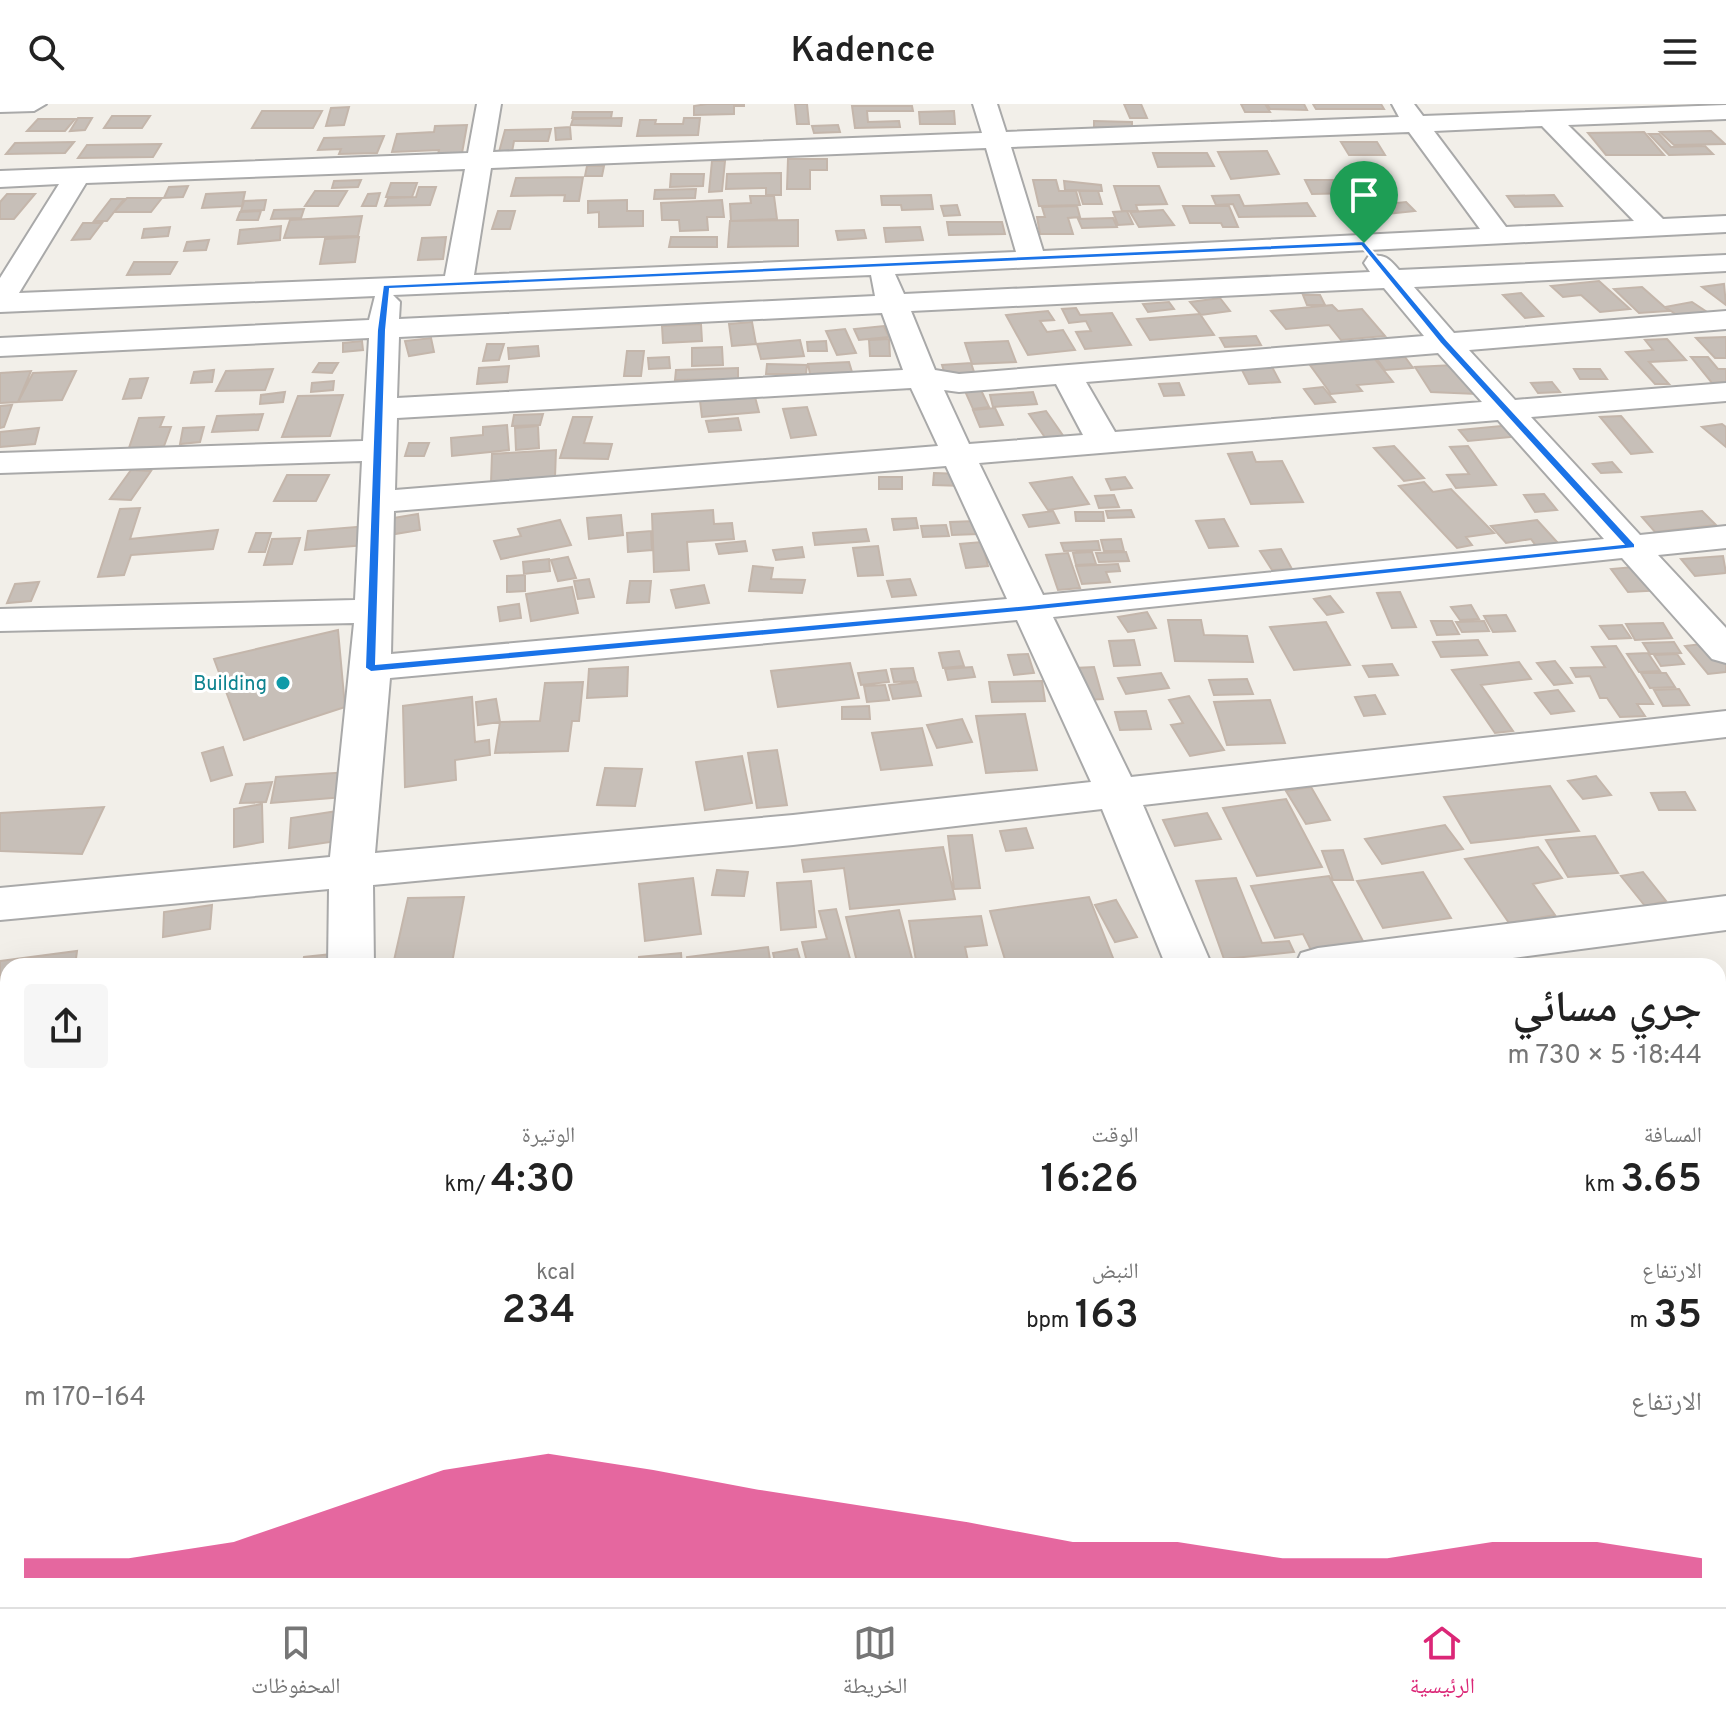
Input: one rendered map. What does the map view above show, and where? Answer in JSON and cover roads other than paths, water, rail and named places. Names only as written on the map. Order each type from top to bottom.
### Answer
[{"type":"street","points":[[0,105],[34,104]]},
{"type":"street","points":[[458,284],[489,104]]},
{"type":"street","points":[[985,104],[999,142],[1032,260]]},
{"type":"street","points":[[0,179],[999,142],[1409,115],[1548,119],[1726,112]]},
{"type":"street","points":[[1409,115],[1499,236]]},
{"type":"street","points":[[1548,119],[1657,228]]},
{"type":"street","points":[[0,302],[78,175]]},
{"type":"street","points":[[0,302],[1032,260],[1726,224]]},
{"type":"street","points":[[1364,243],[1444,341],[1726,651]]},
{"type":"street","points":[[0,347],[1726,263]]},
{"type":"street","points":[[878,266],[922,378],[1117,793],[1186,958]]},
{"type":"street","points":[[1639,268],[1712,321]]},
{"type":"street","points":[[351,958],[351,870],[371,668],[381,330],[386,287]]},
{"type":"street","points":[[380,409],[922,378],[959,383],[1712,321]]},
{"type":"street","points":[[1065,373],[1104,442]]},
{"type":"street","points":[[378,502],[1726,392]]},
{"type":"street","points":[[0,463],[379,450]]},
{"type":"street","points":[[371,668],[1029,608],[1726,537]]},
{"type":"street","points":[[0,620],[373,611]]},
{"type":"street","points":[[0,904],[793,830],[1726,724]]},
{"type":"street","points":[[1380,958],[1726,913]]},
{"type":"place","name":"Building","points":[[283,683]]}]
